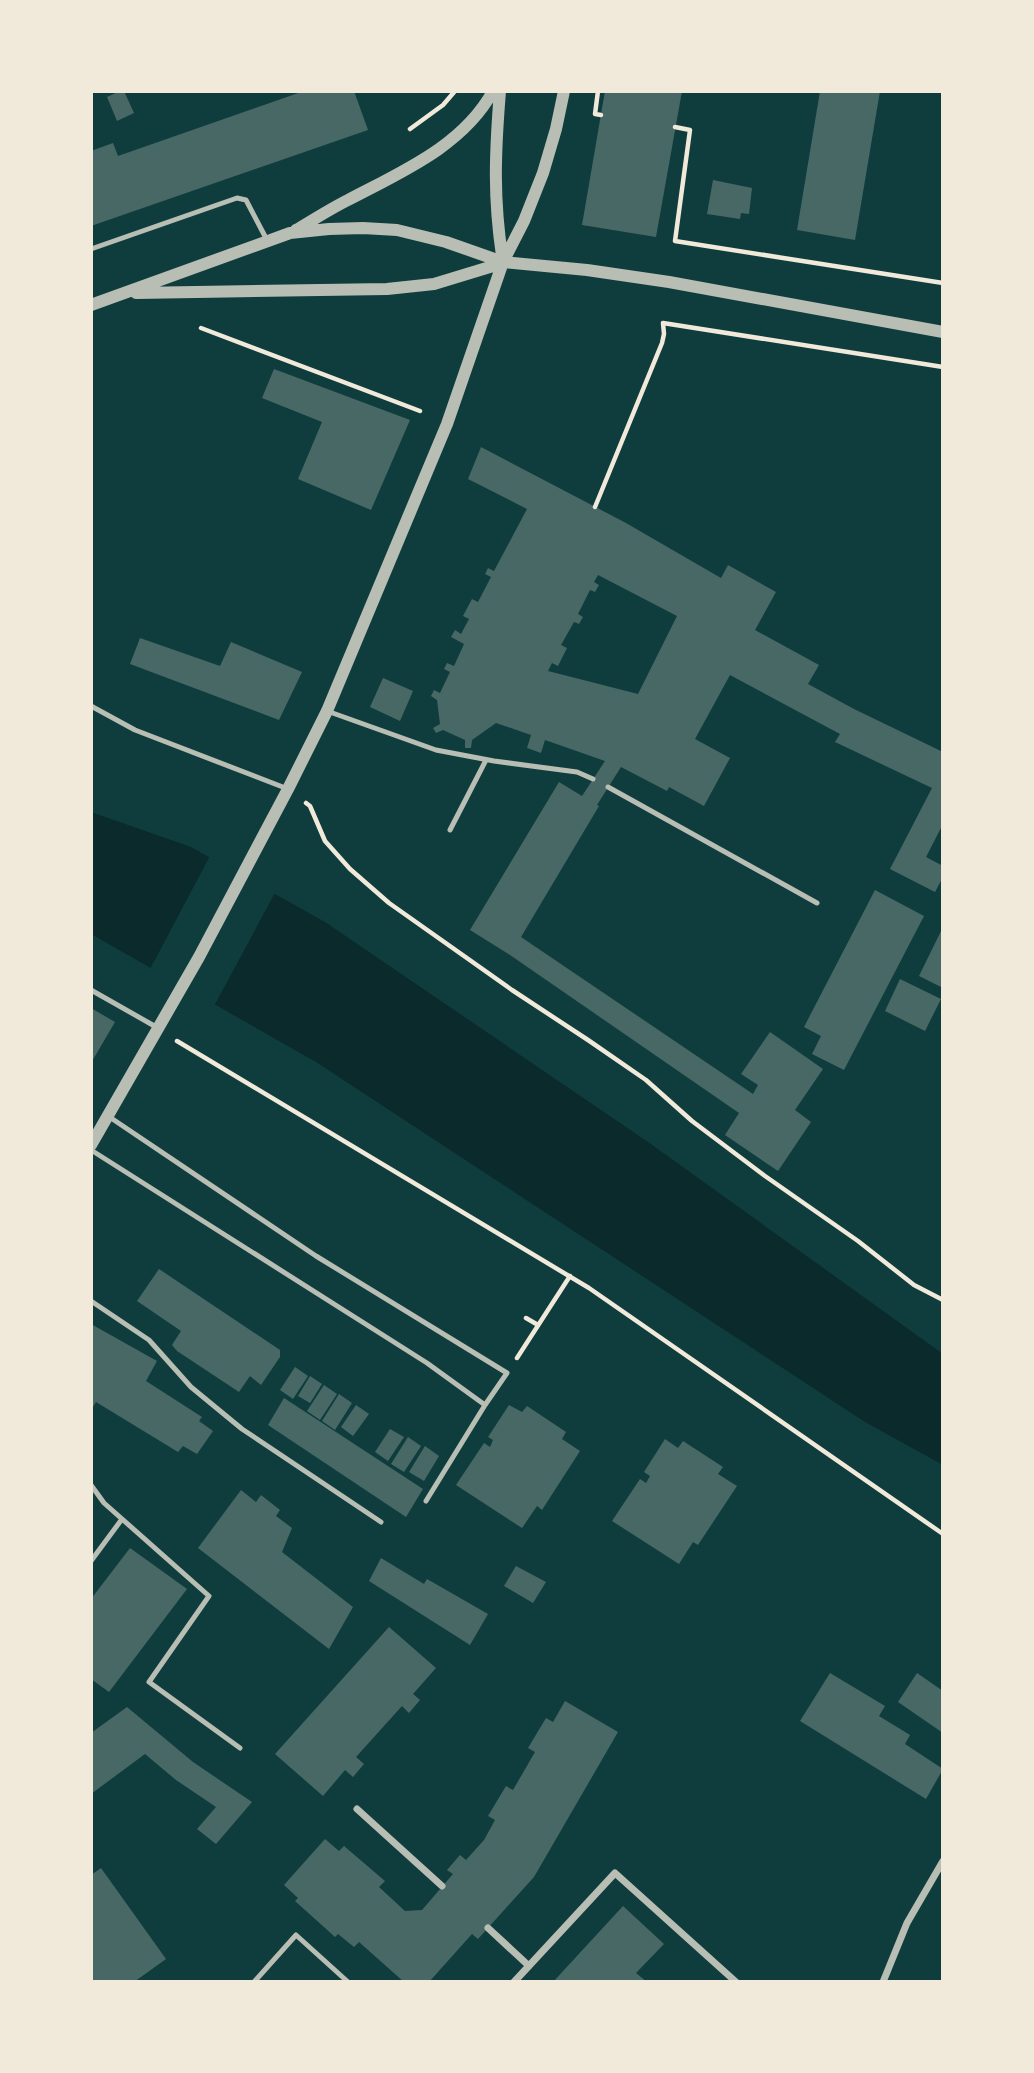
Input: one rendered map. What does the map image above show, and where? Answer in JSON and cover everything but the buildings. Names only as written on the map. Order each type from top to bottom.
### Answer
[{"type":"street","points":[[91,305],[290,233],[432,155],[470,122],[494,91]]},
{"type":"street","points":[[500,91],[495,184],[496,221],[503,262]]},
{"type":"street","points":[[91,1148],[200,957],[327,711],[447,424],[503,262],[524,221],[543,173],[564,91]]},
{"type":"street","points":[[290,233],[329,229],[397,230],[446,242],[503,262],[670,282],[943,332]]},
{"type":"street","points":[[127,293],[387,289],[434,284],[503,262]]},
{"type":"street","points":[[358,1809],[442,1886]]},
{"type":"street","points":[[883,1982],[907,1923],[943,1861]]},
{"type":"street","points":[[514,1982],[615,1873],[736,1982]]},
{"type":"street","points":[[488,1928],[529,1966]]},
{"type":"lane","points":[[91,249],[237,198],[246,200],[268,242]]},
{"type":"lane","points":[[91,706],[135,730],[288,789]]},
{"type":"lane","points":[[327,711],[436,750],[486,760],[577,772],[593,779]]},
{"type":"lane","points":[[450,830],[486,760]]},
{"type":"lane","points":[[608,787],[817,903]]},
{"type":"lane","points":[[91,990],[162,1024]]},
{"type":"lane","points":[[108,1116],[316,1256],[508,1373],[485,1405],[426,1501]]},
{"type":"lane","points":[[91,1148],[427,1363],[485,1405]]},
{"type":"lane","points":[[91,1301],[149,1339],[191,1387],[242,1429],[381,1522]]},
{"type":"lane","points":[[91,1485],[104,1503],[209,1595],[149,1682],[240,1748]]},
{"type":"lane","points":[[91,1561],[122,1519]]},
{"type":"lane","points":[[254,1982],[296,1935],[348,1982]]},
{"type":"path","points":[[410,129],[443,105],[455,91]]},
{"type":"path","points":[[598,91],[594,114],[601,115]]},
{"type":"path","points":[[675,127],[690,130],[675,241],[943,283]]},
{"type":"path","points":[[595,507],[662,343],[663,323],[943,367]]},
{"type":"path","points":[[201,328],[420,411]]},
{"type":"path","points":[[288,789],[310,806],[325,841],[349,869],[388,903],[646,1080],[692,1121],[765,1176],[914,1284],[943,1300]]},
{"type":"path","points":[[162,1024],[589,1288],[943,1534]]},
{"type":"path","points":[[508,1373],[570,1276]]},
{"type":"path","points":[[526,1318],[538,1325]]},
{"type":"water","points":[[91,812],[191,847],[325,922],[648,1142],[943,1354],[943,1465],[865,1422],[316,1062],[91,934]]},
{"type":"pier","points":[[211,854],[276,891],[213,1008],[149,971]]}]
